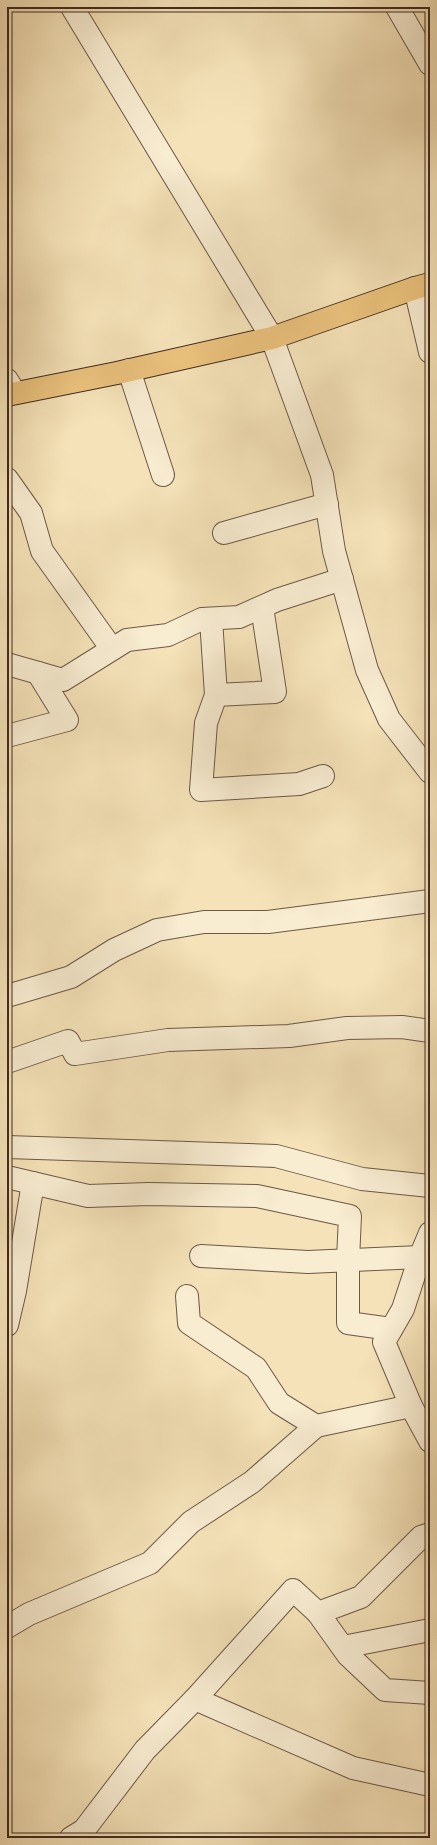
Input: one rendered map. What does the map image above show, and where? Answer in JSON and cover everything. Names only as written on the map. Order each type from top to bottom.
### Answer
[{"type":"main road","points":[[10,389],[129,370],[272,338],[423,286]]},
{"type":"street","points":[[72,7],[272,338],[322,475],[334,552],[367,670],[389,719],[429,768]]},
{"type":"street","points":[[397,7],[430,64]]},
{"type":"street","points":[[423,286],[430,352]]},
{"type":"street","points":[[129,370],[163,475]]},
{"type":"street","points":[[7,479],[31,513],[42,551],[112,649]]},
{"type":"street","points":[[224,533],[327,504]]},
{"type":"street","points":[[7,664],[63,680],[127,640],[168,635],[202,619],[239,617],[277,600],[342,579]]},
{"type":"street","points":[[216,695],[275,692],[262,607]]},
{"type":"street","points":[[211,619],[216,695],[206,723],[201,790],[299,784],[322,776]]},
{"type":"street","points":[[7,736],[66,720],[38,673]]},
{"type":"street","points":[[7,996],[71,977],[114,950],[157,930],[204,922],[268,922],[430,901]]},
{"type":"street","points":[[7,1062],[68,1042],[75,1054],[168,1040],[289,1036],[347,1028],[402,1028],[430,1031]]},
{"type":"street","points":[[7,1147],[276,1156],[362,1179],[430,1186]]},
{"type":"street","points":[[7,1177],[88,1196],[149,1194],[257,1196],[350,1216],[348,1323],[391,1329]]},
{"type":"street","points":[[7,1325],[15,1291],[33,1183]]},
{"type":"street","points":[[201,1256],[308,1262],[348,1260],[426,1246]]},
{"type":"street","points":[[426,1246],[403,1309],[384,1342],[411,1406],[428,1435]]},
{"type":"street","points":[[187,1296],[189,1323],[256,1368],[279,1403],[316,1426]]},
{"type":"street","points":[[7,1627],[29,1614],[150,1563],[191,1522],[252,1482],[316,1426],[411,1406]]},
{"type":"street","points":[[318,1613],[361,1597],[421,1537],[430,1534]]},
{"type":"street","points":[[71,1838],[84,1830],[145,1750],[195,1699],[293,1590],[318,1613],[348,1655],[385,1690],[430,1693]]},
{"type":"street","points":[[343,1648],[430,1630]]},
{"type":"street","points":[[195,1699],[353,1768],[430,1785]]}]
